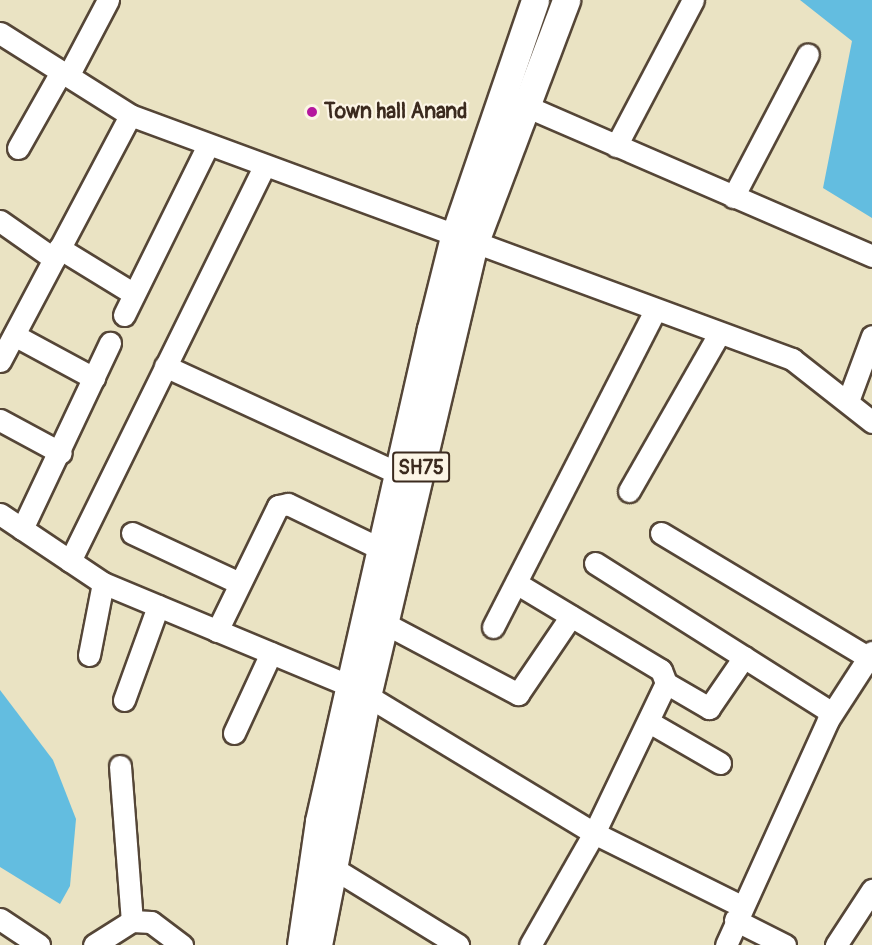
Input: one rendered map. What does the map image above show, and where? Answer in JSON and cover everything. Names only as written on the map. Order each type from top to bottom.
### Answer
[{"type":"main road","name":"SH75","points":[[315,944],[333,868],[359,691],[398,473],[535,0]]},
{"type":"main road","name":"SH75","points":[[315,944],[319,821],[359,691],[384,623],[464,241],[528,107],[566,0]]},
{"type":"street","points":[[18,148],[108,0]]},
{"type":"street","points":[[615,146],[693,0]]},
{"type":"street","points":[[0,33],[130,115],[464,241],[719,334],[792,358],[872,422]]},
{"type":"street","points":[[733,197],[808,54]]},
{"type":"street","points":[[528,107],[872,256]]},
{"type":"street","points":[[0,359],[130,115]]},
{"type":"street","points":[[124,315],[208,144]]},
{"type":"street","points":[[70,561],[264,165]]},
{"type":"street","points":[[0,221],[134,294]]},
{"type":"street","points":[[493,627],[655,310]]},
{"type":"street","points":[[629,491],[719,334]]},
{"type":"street","points":[[14,335],[94,378]]},
{"type":"street","points":[[848,401],[872,336]]},
{"type":"street","points":[[22,529],[61,453],[110,343]]},
{"type":"street","points":[[165,366],[398,473]]},
{"type":"street","points":[[0,420],[61,453]]},
{"type":"street","points":[[217,631],[278,506],[288,504],[383,550]]},
{"type":"street","points":[[0,514],[103,583],[359,691],[594,832],[738,913],[785,945]]},
{"type":"street","points":[[661,533],[869,655],[832,713],[738,913],[726,945]]},
{"type":"street","points":[[132,534],[239,583]]},
{"type":"street","points":[[595,563],[832,713]]},
{"type":"street","points":[[89,655],[103,583]]},
{"type":"street","points":[[516,583],[661,670],[666,683],[709,708],[744,657]]},
{"type":"street","points":[[124,700],[158,606]]},
{"type":"street","points":[[384,623],[518,694],[571,616]]},
{"type":"street","points":[[234,733],[271,653]]},
{"type":"street","points":[[536,943],[649,722],[666,683]]},
{"type":"street","points":[[649,722],[720,763]]},
{"type":"street","points":[[120,766],[132,921]]},
{"type":"street","points":[[333,868],[458,945]]},
{"type":"street","points":[[836,945],[872,890]]},
{"type":"street","points":[[0,919],[39,945]]},
{"type":"street","points":[[94,945],[132,921],[151,922],[182,945]]},
{"type":"water","points":[[800,0],[872,0],[872,218],[823,188],[852,41]]},
{"type":"water","points":[[0,690],[53,760],[76,819],[70,886],[60,904],[0,867]]},
{"type":"place","name":"Town hall Anand","points":[[312,112]]}]
